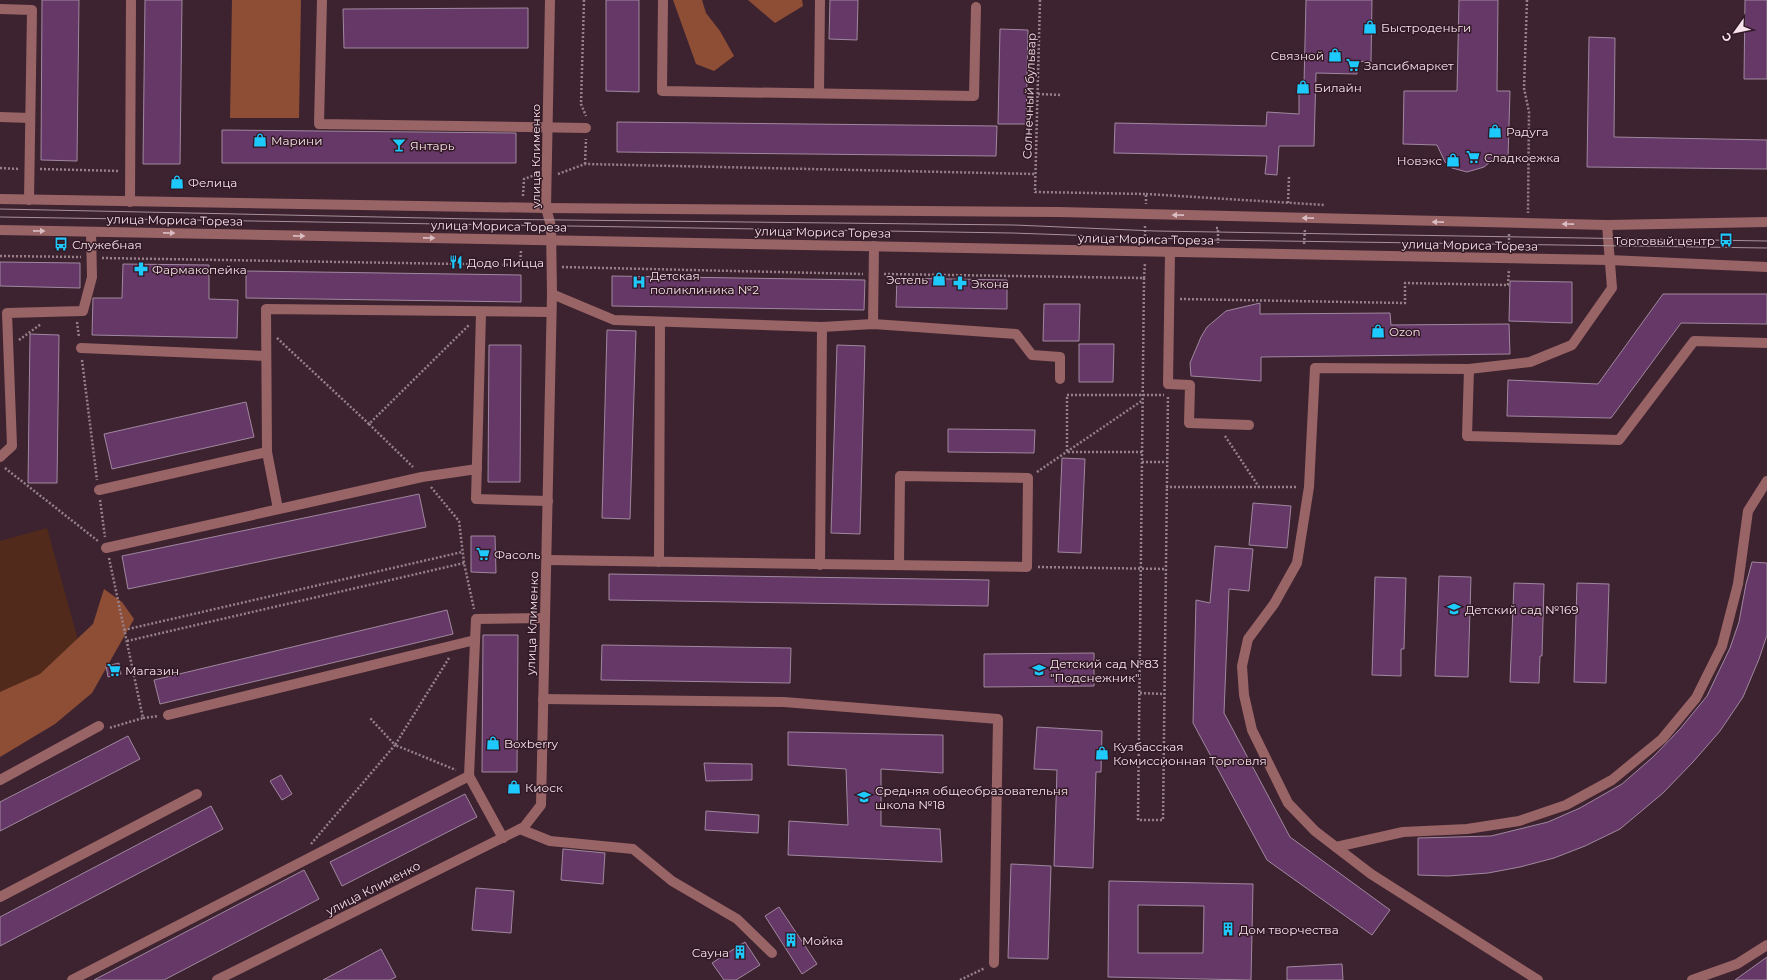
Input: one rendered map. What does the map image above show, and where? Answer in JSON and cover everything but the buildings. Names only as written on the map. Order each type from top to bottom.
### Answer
[{"type":"street","points":[[130,202],[131,0]]},
{"type":"street","points":[[322,0],[319,124],[586,128]]},
{"type":"street","name":"улица Клименко","points":[[218,980],[524,827],[542,805],[542,698],[548,501],[550,312],[552,294],[552,240],[551,226],[546,208],[550,0]]},
{"type":"street","points":[[663,0],[662,91],[974,96],[976,8]]},
{"type":"street","points":[[819,93],[820,0]]},
{"type":"street","points":[[0,9],[32,10],[29,200]]},
{"type":"street","points":[[0,117],[30,118]]},
{"type":"street","name":"улица Мориса Тореза","points":[[0,199],[522,208],[1059,212],[1606,225],[1767,222]]},
{"type":"street","points":[[1538,980],[1371,874],[1315,831],[1288,803],[1252,730],[1244,696],[1242,666],[1248,639],[1274,604],[1297,563],[1309,487],[1315,368],[1469,369],[1530,362],[1572,345],[1612,288],[1606,225]]},
{"type":"street","name":"улица Мориса Тореза","points":[[0,230],[1609,260],[1767,267]]},
{"type":"street","points":[[0,458],[12,446],[8,348],[3,313],[83,311],[92,277],[91,232]]},
{"type":"street","points":[[873,324],[874,246]]},
{"type":"street","points":[[1170,252],[1168,384],[1190,385],[1189,423],[1249,425]]},
{"type":"street","points":[[552,294],[614,320],[822,327],[873,324],[1016,334],[1032,355],[1060,357],[1060,379]]},
{"type":"street","points":[[278,509],[267,452],[266,309],[481,313],[550,312]]},
{"type":"street","points":[[481,313],[476,499],[548,501]]},
{"type":"street","points":[[659,562],[660,322]]},
{"type":"street","points":[[820,565],[822,327]]},
{"type":"street","points":[[1469,369],[1467,436],[1619,440],[1694,342],[1767,343]]},
{"type":"street","points":[[81,348],[266,356]]},
{"type":"street","points":[[99,490],[267,452]]},
{"type":"street","points":[[106,548],[422,477],[477,469]]},
{"type":"street","points":[[546,560],[1027,567],[1028,478],[900,476],[899,565]]},
{"type":"street","points":[[1336,847],[1403,832],[1467,829],[1519,821],[1566,805],[1612,780],[1662,739],[1696,698],[1722,646],[1738,584],[1748,511],[1767,481]]},
{"type":"street","points":[[503,838],[469,776],[476,619],[545,618]]},
{"type":"street","points":[[168,715],[475,640]]},
{"type":"street","points":[[542,698],[784,702],[998,719],[994,963]]},
{"type":"street","points":[[0,780],[99,726]]},
{"type":"street","points":[[72,980],[469,776]]},
{"type":"street","points":[[0,897],[197,794]]},
{"type":"street","points":[[520,829],[550,841],[633,849],[672,881],[737,919],[772,953]]},
{"type":"street","points":[[1692,980],[1737,964],[1767,945]]},
{"type":"path","points":[[584,0],[581,104],[586,114],[585,164]]},
{"type":"path","name":"Солнечный бульвар","points":[[1035,192],[1040,0]]},
{"type":"path","points":[[1038,94],[1062,95]]},
{"type":"path","points":[[522,208],[524,179],[540,174],[560,174],[585,164],[1036,174]]},
{"type":"path","points":[[0,168],[130,171]]},
{"type":"path","points":[[1288,203],[1289,177]]},
{"type":"path","points":[[1304,255],[1305,218]]},
{"type":"path","points":[[1146,227],[1153,227]]},
{"type":"path","points":[[1211,228],[1218,228],[1218,244],[1211,244]]},
{"type":"path","points":[[520,265],[521,239]]},
{"type":"path","points":[[0,256],[552,266]]},
{"type":"path","points":[[1144,278],[1138,820],[1163,820],[1168,384]]},
{"type":"path","points":[[8,348],[57,311]]},
{"type":"path","points":[[76,311],[106,548],[143,718],[110,728],[99,726]]},
{"type":"path","points":[[369,424],[481,313]]},
{"type":"path","points":[[266,328],[369,424],[422,477],[459,521],[462,552],[476,619]]},
{"type":"path","points":[[1067,452],[1067,395],[1168,395]]},
{"type":"path","points":[[1028,478],[1143,400]]},
{"type":"path","points":[[1217,424],[1259,487]]},
{"type":"path","points":[[1067,452],[1142,452]]},
{"type":"path","points":[[1142,462],[1167,462]]},
{"type":"path","points":[[0,464],[106,548]]},
{"type":"path","points":[[1166,487],[1309,487]]},
{"type":"path","points":[[124,630],[462,552]]},
{"type":"path","points":[[126,641],[464,563]]},
{"type":"path","points":[[1027,567],[1166,569]]},
{"type":"path","points":[[306,850],[395,745],[458,644]]},
{"type":"path","points":[[1140,693],[1164,694]]},
{"type":"path","points":[[370,718],[395,745],[469,776]]},
{"type":"path","points":[[960,980],[994,963]]},
{"type":"shaded area","points":[[232,0],[301,0],[299,118],[230,118]]},
{"type":"shaded area","points":[[673,0],[702,0],[706,13],[720,31],[734,56],[714,71],[696,64]]},
{"type":"shaded area","points":[[748,0],[802,0],[803,6],[775,23]]},
{"type":"shaded area","points":[[47,528],[89,680],[0,705],[0,541]]},
{"type":"shaded area","points":[[104,589],[122,602],[134,619],[92,693],[55,724],[0,757],[0,692],[40,674],[93,624]]},
{"type":"tram line","points":[[0,209],[474,219],[1014,225],[1155,231],[1767,241]]},
{"type":"tram line","points":[[0,217],[1012,233],[1212,240],[1767,248]]},
{"type":"place","name":"Быстроденьги","points":[[1370,27]]},
{"type":"place","name":"Связной","points":[[1335,55]]},
{"type":"place","name":"Запсибмаркет","points":[[1353,65]]},
{"type":"place","name":"Билайн","points":[[1303,87]]},
{"type":"place","name":"Радуга","points":[[1495,131]]},
{"type":"place","name":"Марини","points":[[260,140]]},
{"type":"place","name":"Янтарь","points":[[399,145]]},
{"type":"place","name":"Сладкоежка","points":[[1473,157]]},
{"type":"place","name":"Новэкс","points":[[1453,160]]},
{"type":"place","name":"Фелица","points":[[177,182]]},
{"type":"place","name":"Торговый центр","points":[[1726,240]]},
{"type":"place","name":"Служебная","points":[[61,244]]},
{"type":"place","name":"Додо Пицца","points":[[456,262]]},
{"type":"place","name":"Фармакопейка","points":[[141,269]]},
{"type":"place","name":"Эстель","points":[[939,279]]},
{"type":"place","name":"Детская поликлиника №2","points":[[639,282]]},
{"type":"place","name":"Экона","points":[[960,283]]},
{"type":"place","name":"Ozon","points":[[1378,331]]},
{"type":"place","name":"Фасоль","points":[[483,554]]},
{"type":"place","name":"Детский сад №169","points":[[1454,609]]},
{"type":"place","name":"Магазин","points":[[114,670]]},
{"type":"place","name":"Детский сад №83 \"Подснежник\"","points":[[1039,670]]},
{"type":"place","name":"Boxberry","points":[[493,743]]},
{"type":"place","name":"Кузбасская Комиссионная Торговля","points":[[1102,753]]},
{"type":"place","name":"Киоск","points":[[514,787]]},
{"type":"place","name":"Средняя общеобразовательня школа №18","points":[[864,797]]},
{"type":"place","name":"Дом творчества","points":[[1228,929]]},
{"type":"place","name":"Мойка","points":[[791,940]]},
{"type":"place","name":"Сауна","points":[[740,952]]}]
